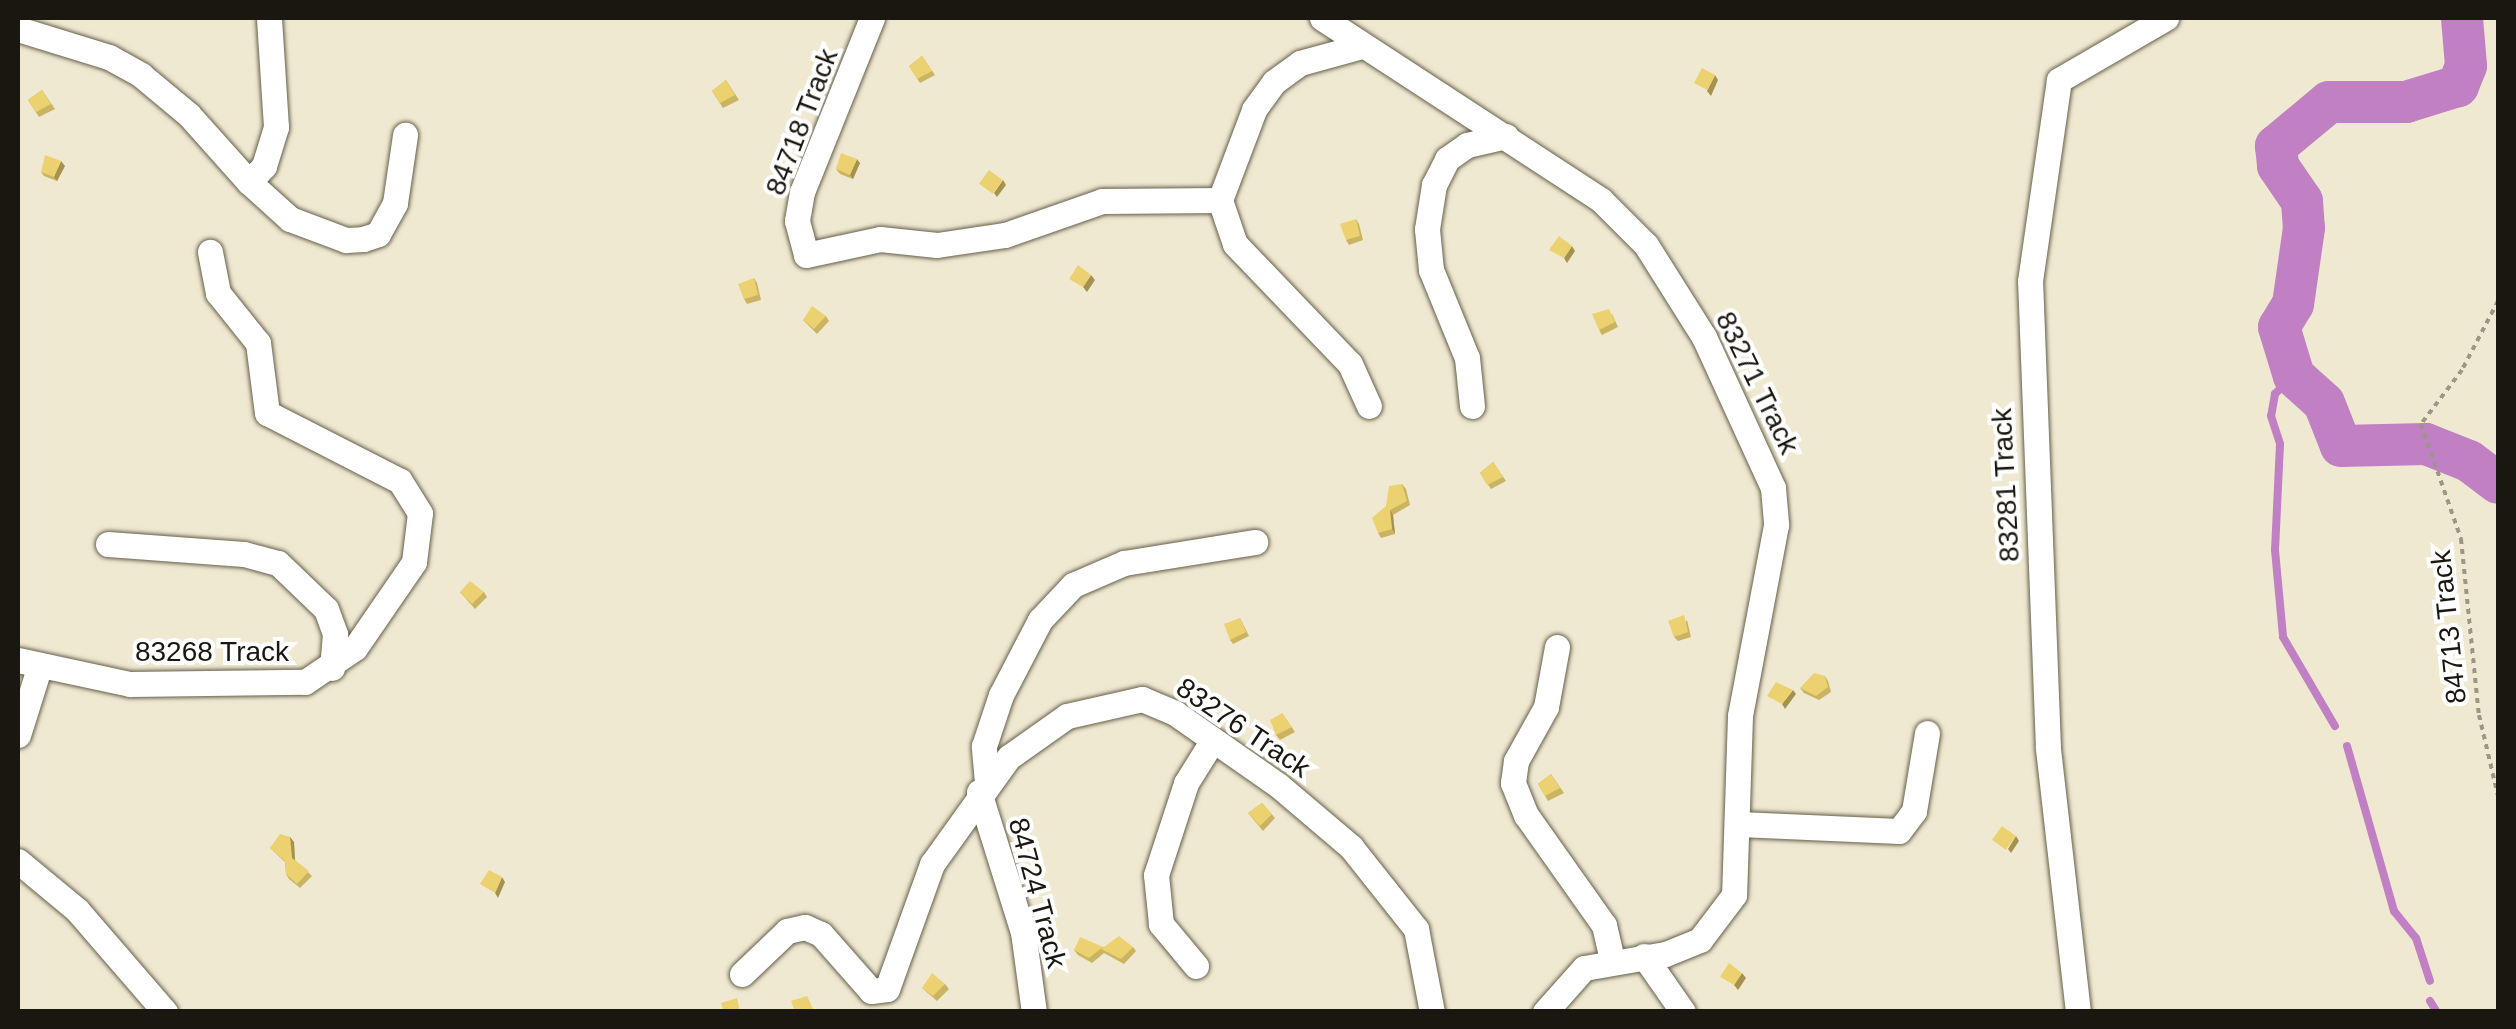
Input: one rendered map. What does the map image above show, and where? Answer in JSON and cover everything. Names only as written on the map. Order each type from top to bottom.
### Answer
[{"type":"street","points":[[249,182],[264,166],[276,127],[269,18]]},
{"type":"street","name":"84718 Track","points":[[872,18],[802,192],[798,222],[806,255],[880,239],[957,244],[1005,235],[1102,201],[1220,200]]},
{"type":"street","name":"83271 Track","points":[[1322,18],[1600,200],[1646,245],[1704,337],[1766,468],[1776,525],[1740,716],[1738,877],[1725,914],[1685,948],[1612,959],[1584,968],[1545,1012]]},
{"type":"street","name":"83281 Track","points":[[2078,1012],[2048,748],[2030,280],[2059,80],[2166,18]]},
{"type":"street","points":[[18,30],[109,57],[140,74],[189,115],[249,182],[290,219],[346,240],[378,234],[395,203],[405,135]]},
{"type":"street","points":[[1362,46],[1300,63],[1274,82],[1254,110],[1220,200],[1235,244],[1350,364],[1368,406]]},
{"type":"street","points":[[1472,406],[1467,358],[1431,270],[1427,229],[1439,171],[1468,146],[1506,136]]},
{"type":"street","name":"83268 Track","points":[[29,663],[153,686],[288,686],[332,668],[372,628],[414,562],[420,513],[400,481],[267,413],[258,343],[218,293],[210,252]]},
{"type":"street","points":[[983,787],[984,746],[1001,695],[1040,620],[1073,585],[1124,563],[1254,542]]},
{"type":"street","points":[[108,544],[244,554],[278,563],[326,610],[335,634],[332,668]]},
{"type":"street","points":[[1557,648],[1546,707],[1516,761],[1513,782],[1526,815],[1604,925],[1612,959]]},
{"type":"street","points":[[18,735],[29,663]]},
{"type":"street","name":"83276 Track","points":[[742,974],[788,931],[805,927],[821,934],[871,991],[887,990],[932,864],[983,787],[1046,727],[1124,699],[1160,704],[1278,785],[1352,847],[1401,902],[1416,929],[1432,1012]]},
{"type":"street","points":[[1739,824],[1899,831],[1914,811],[1927,732]]},
{"type":"street","points":[[1196,966],[1161,924],[1156,875],[1186,784],[1212,743]]},
{"type":"street","name":"84724 Track","points":[[983,787],[1023,932],[1034,1012]]},
{"type":"street","points":[[18,861],[77,910],[165,1012]]},
{"type":"street","points":[[1644,956],[1683,1012]]},
{"type":"path","name":"84713 Track","points":[[2498,301],[2462,370],[2421,424],[2462,539],[2479,715],[2498,796]]},
{"type":"building","points":[[922,56],[932,71],[917,79],[909,66]]},
{"type":"building","points":[[1702,68],[1715,75],[1707,90],[1694,83]]},
{"type":"building","points":[[726,80],[735,95],[720,103],[712,91]]},
{"type":"building","points":[[42,90],[51,104],[36,112],[28,100]]},
{"type":"building","points":[[841,153],[857,159],[850,175],[836,169]]},
{"type":"building","points":[[45,155],[61,161],[54,177],[41,172]]},
{"type":"building","points":[[989,170],[1003,180],[993,194],[979,184]]},
{"type":"building","points":[[1356,219],[1360,236],[1346,240],[1340,224]]},
{"type":"building","points":[[1559,236],[1572,246],[1564,258],[1549,250]]},
{"type":"building","points":[[1078,265],[1091,275],[1083,287],[1069,279]]},
{"type":"building","points":[[754,278],[758,295],[744,299],[738,284]]},
{"type":"building","points":[[812,306],[826,316],[814,329],[803,320]]},
{"type":"building","points":[[1609,309],[1615,322],[1599,330],[1592,314]]},
{"type":"building","points":[[1493,462],[1503,477],[1487,485],[1480,473]]},
{"type":"building","points":[[1402,484],[1407,501],[1390,510],[1392,529],[1378,533],[1372,518],[1386,506],[1389,486]]},
{"type":"building","points":[[470,581],[484,592],[472,604],[460,592]]},
{"type":"building","points":[[1684,615],[1688,632],[1674,637],[1668,621]]},
{"type":"building","points":[[1240,618],[1246,632],[1230,640],[1224,624]]},
{"type":"building","points":[[1814,673],[1825,676],[1828,687],[1816,696],[1800,688]]},
{"type":"building","points":[[1776,682],[1793,690],[1782,704],[1767,696]]},
{"type":"building","points":[[1282,713],[1292,727],[1276,735],[1270,720]]},
{"type":"building","points":[[1551,774],[1560,788],[1545,796],[1538,784]]},
{"type":"building","points":[[1262,803],[1272,814],[1260,826],[1248,813]]},
{"type":"building","points":[[2002,826],[2016,836],[2006,850],[1992,840]]},
{"type":"building","points":[[280,834],[290,837],[292,858],[309,871],[297,884],[286,874],[285,861],[270,848]]},
{"type":"building","points":[[489,870],[502,877],[495,893],[480,884]]},
{"type":"building","points":[[1119,936],[1133,947],[1121,959],[1101,949]]},
{"type":"building","points":[[1080,937],[1103,947],[1089,958],[1074,950]]},
{"type":"building","points":[[1729,963],[1742,973],[1734,985],[1720,977]]},
{"type":"building","points":[[932,973],[945,984],[933,996],[922,988]]},
{"type":"building","points":[[807,996],[813,1009],[795,1012],[791,1001]]},
{"type":"building","points":[[737,998],[740,1012],[724,1012],[721,1003]]},
{"type":"waterway","points":[[2462,18],[2466,66],[2458,86],[2406,102],[2329,102],[2276,146],[2278,166],[2302,201],[2304,228],[2293,304],[2279,327],[2294,376],[2324,403],[2341,446],[2426,444],[2469,461],[2498,483]]},
{"type":"waterway","points":[[2294,376],[2275,394],[2271,416],[2280,444],[2275,550],[2283,637],[2335,726]]},
{"type":"waterway","points":[[2347,746],[2394,911],[2416,938],[2430,981]]},
{"type":"waterway","points":[[2430,1001],[2437,1012]]}]
